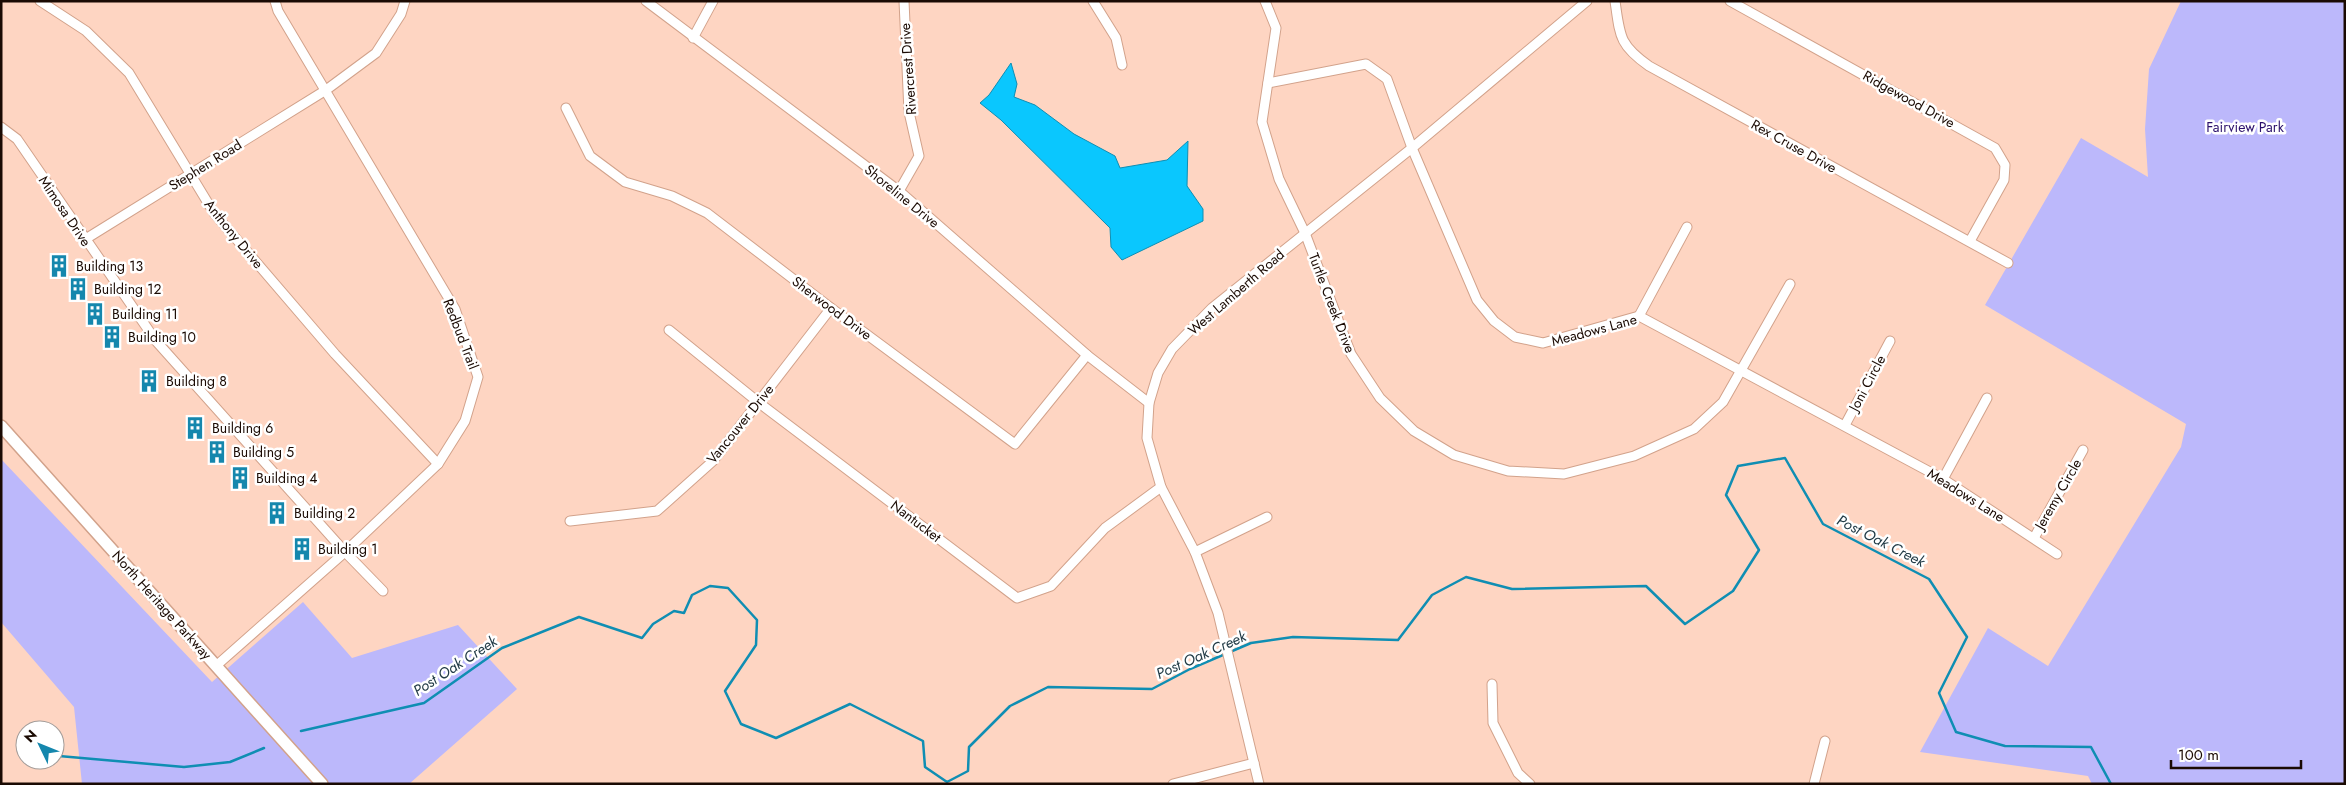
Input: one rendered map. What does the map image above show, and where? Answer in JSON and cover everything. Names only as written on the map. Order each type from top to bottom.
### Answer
[{"type":"main road","name":"North Heritage Parkway","points":[[1,426],[322,784]]},
{"type":"street","name":"Anthony Drive","points":[[40,1],[86,31],[128,73],[220,220],[335,354],[438,464]]},
{"type":"street","name":"Redbud Trail","points":[[216,665],[345,552],[438,464],[466,421],[478,377],[454,309],[278,11],[275,1]]},
{"type":"street","name":"Stephen Road","points":[[84,240],[326,90],[376,54],[401,14],[405,1]]},
{"type":"street","name":"Shoreline Drive","points":[[646,1],[899,191],[1087,355],[1149,403]]},
{"type":"street","points":[[693,38],[713,1]]},
{"type":"street","name":"Rivercrest Drive","points":[[899,191],[919,156],[910,112],[904,1]]},
{"type":"street","name":"Turtle Creek Drive","points":[[1265,1],[1276,28],[1262,122],[1279,178],[1305,234],[1350,354],[1380,398],[1414,431],[1460,458],[1508,471],[1564,474],[1634,456],[1694,429],[1723,402],[1743,370],[1790,284]]},
{"type":"street","name":"West Lamberth Road","points":[[1259,784],[1218,613],[1195,552],[1161,486],[1147,438],[1149,403],[1158,373],[1172,349],[1212,308],[1412,148],[1586,1]]},
{"type":"street","name":"Rex Cruse Drive","points":[[1615,1],[1619,31],[1624,44],[1631,53],[1649,66],[2008,262]]},
{"type":"street","name":"Ridgewood Drive","points":[[1730,1],[1995,148],[2005,166],[2004,180],[1970,241]]},
{"type":"street","points":[[1095,2],[1116,38],[1122,65]]},
{"type":"street","name":"Meadows Lane","points":[[1268,84],[1366,64],[1387,79],[1412,148],[1477,300],[1494,321],[1515,337],[1543,343],[1639,316],[1743,370],[1943,480],[2057,554]]},
{"type":"street","name":"Sherwood Drive","points":[[566,108],[590,156],[625,182],[672,196],[707,213],[831,308],[1015,444],[1087,355]]},
{"type":"street","name":"Mimosa Drive","points":[[1,127],[17,139],[84,240],[156,341],[345,552],[383,591]]},
{"type":"street","points":[[1639,316],[1687,227]]},
{"type":"street","name":"Vancouver Drive","points":[[570,521],[657,511],[713,461],[831,308]]},
{"type":"street","name":"Nantucket","points":[[669,330],[758,402],[1017,598],[1051,586],[1105,528],[1161,486]]},
{"type":"street","name":"Joni Circle","points":[[1844,425],[1890,341]]},
{"type":"street","points":[[1943,480],[1987,398]]},
{"type":"street","name":"Jeremy Circle","points":[[2034,538],[2083,450]]},
{"type":"street","points":[[1195,552],[1267,518]]},
{"type":"street","points":[[1492,684],[1493,723],[1518,773],[1530,784]]},
{"type":"street","points":[[1814,784],[1825,741]]},
{"type":"street","points":[[1174,784],[1254,763]]},
{"type":"green space","name":"Fairview Park","points":[[2181,1],[2345,1],[2345,784],[2092,784],[2088,776],[1920,752],[1988,628],[2048,666],[2181,447],[2186,424],[1985,305],[2081,138],[2148,177],[2145,129],[2149,69]]},
{"type":"green space","points":[[1,459],[212,682],[303,602],[352,658],[458,625],[517,689],[409,784],[82,784],[74,707],[1,622]]},
{"type":"water","points":[[1011,63],[1017,84],[1014,97],[1035,105],[1074,134],[1115,156],[1120,168],[1167,160],[1188,141],[1187,186],[1203,209],[1203,221],[1122,260],[1111,247],[1110,228],[1001,120],[980,103],[989,95]]},
{"type":"waterway","name":"Post Oak Creek","points":[[301,731],[424,703],[502,648],[579,617],[642,638],[653,624],[674,611],[684,613],[692,595],[710,586],[728,588],[757,620],[756,645],[725,691],[741,724],[776,738],[850,704],[923,741],[925,767],[947,782],[968,771],[969,747],[1010,706],[1048,687],[1152,689],[1190,669],[1251,643],[1293,637],[1398,640],[1432,595],[1466,577],[1512,589],[1646,586],[1685,624],[1733,591],[1759,550],[1726,495],[1738,466],[1785,458],[1823,524],[1929,579],[1967,637],[1939,693],[1956,732],[2005,746],[2091,747],[2111,784]]},
{"type":"waterway","name":"Post Oak Creek","points":[[65,757],[184,767],[230,762],[264,748]]},
{"type":"place","name":"Building 13","points":[[59,266]]},
{"type":"place","name":"Building 12","points":[[78,289]]},
{"type":"place","name":"Building 11","points":[[95,314]]},
{"type":"place","name":"Building 10","points":[[112,337]]},
{"type":"place","name":"Building 8","points":[[149,381]]},
{"type":"place","name":"Building 6","points":[[195,428]]},
{"type":"place","name":"Building 5","points":[[217,452]]},
{"type":"place","name":"Building 4","points":[[240,478]]},
{"type":"place","name":"Building 2","points":[[277,513]]},
{"type":"place","name":"Building 1","points":[[302,549]]}]
